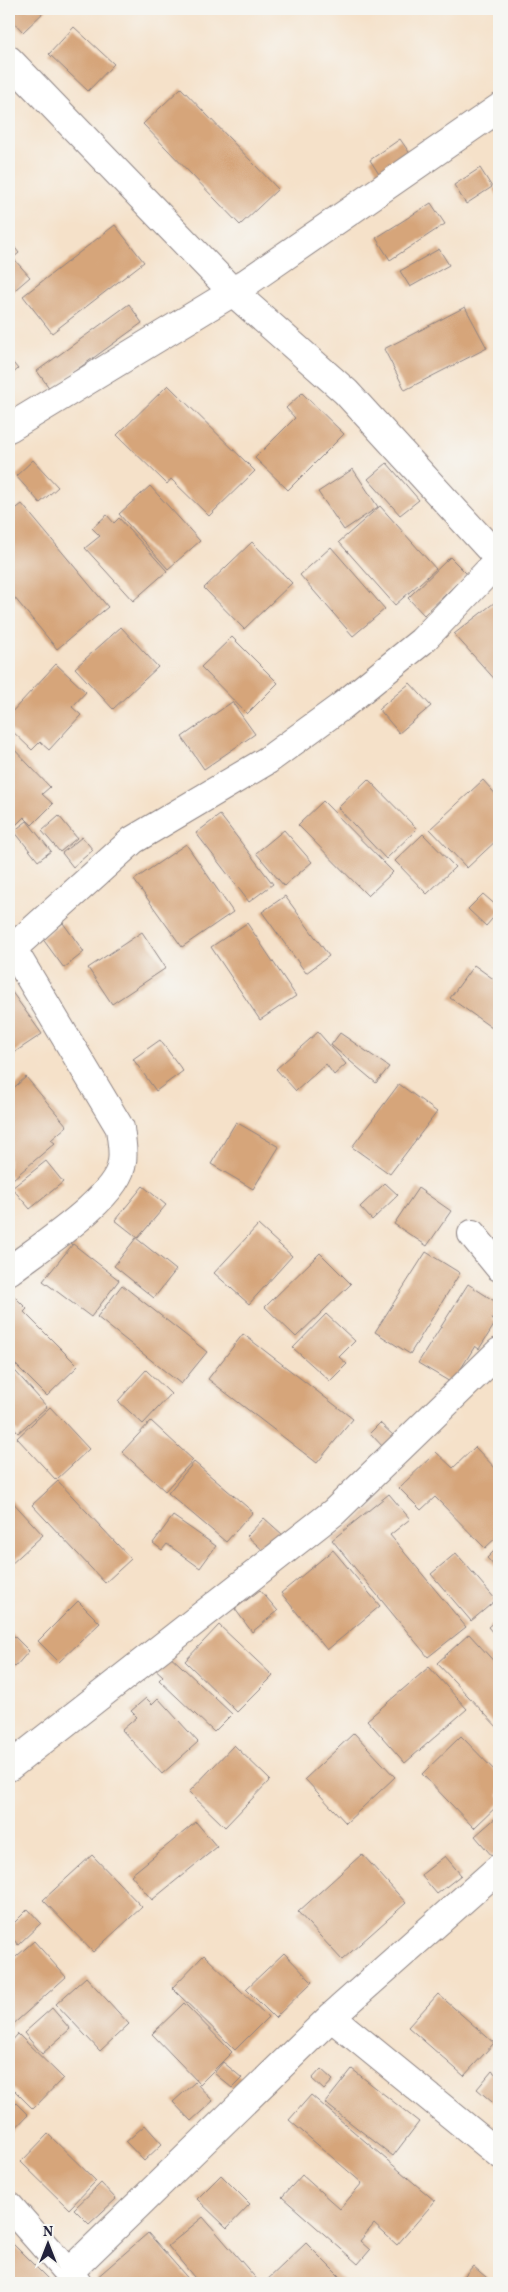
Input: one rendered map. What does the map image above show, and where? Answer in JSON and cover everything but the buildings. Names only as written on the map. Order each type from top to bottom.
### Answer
[{"type":"street","points":[[9,60],[233,292],[346,392],[499,560],[422,641],[342,706],[268,760],[133,840],[11,945],[120,1128],[122,1163],[114,1185],[96,1204],[9,1271]]},
{"type":"street","points":[[9,428],[233,292],[499,108]]},
{"type":"street","points":[[472,1234],[499,1267]]},
{"type":"street","points":[[9,1767],[334,1512],[499,1352]]},
{"type":"street","points":[[9,2206],[73,2278],[332,2017],[499,1868]]},
{"type":"street","points":[[332,2017],[499,2154]]}]
